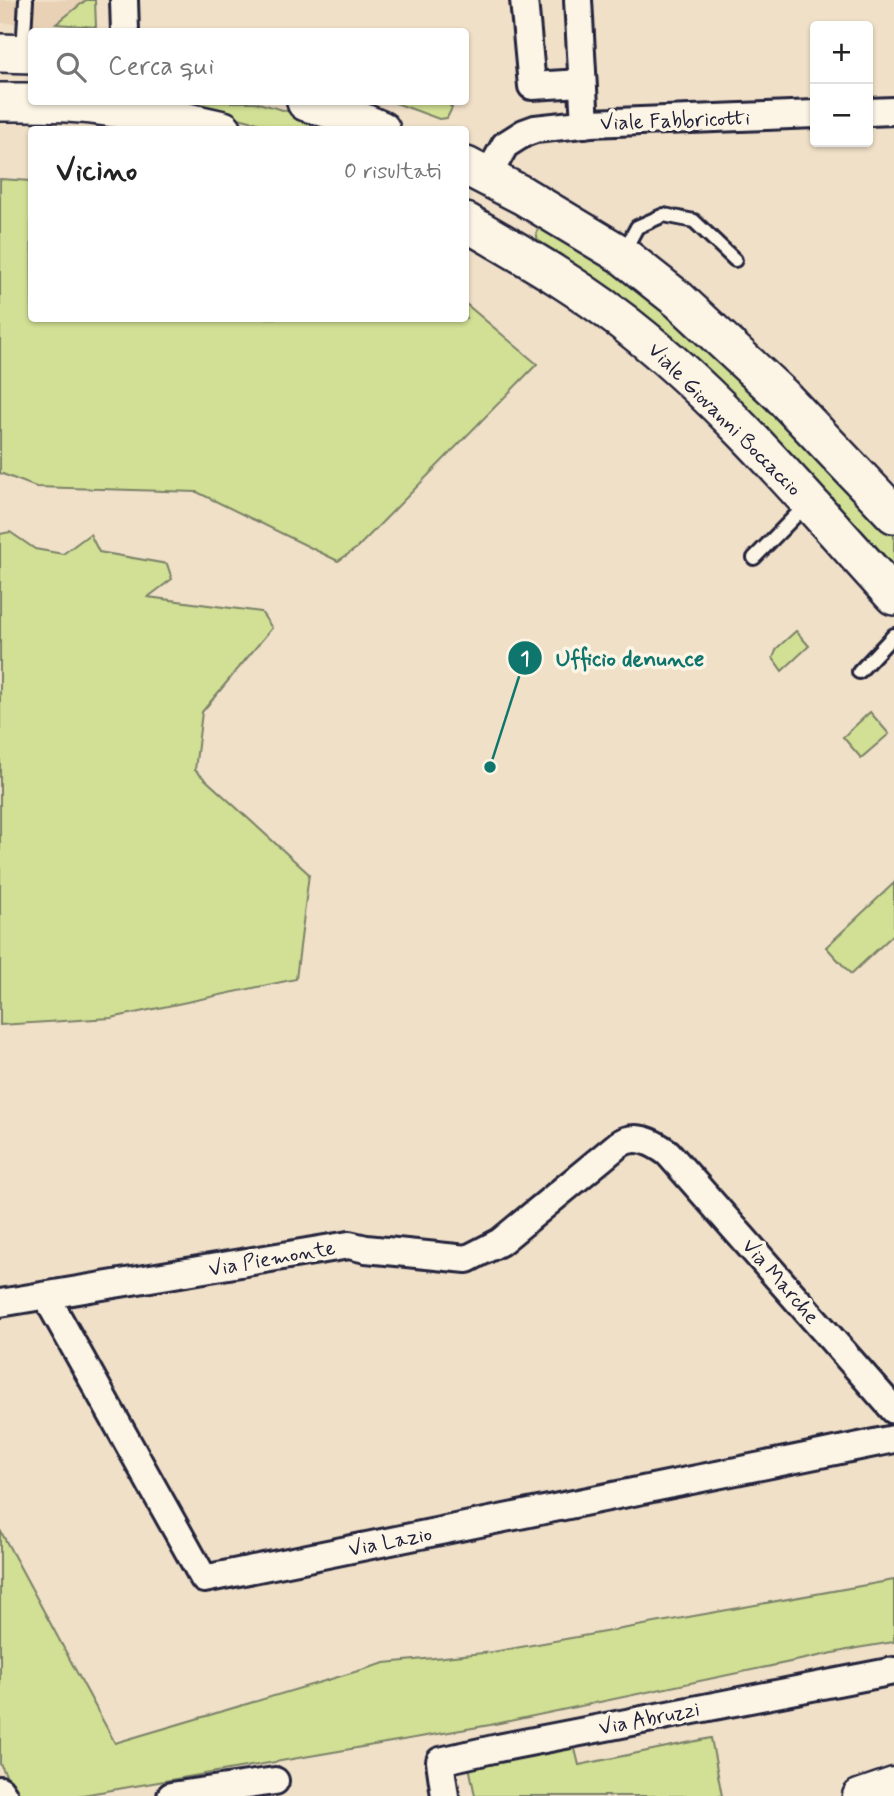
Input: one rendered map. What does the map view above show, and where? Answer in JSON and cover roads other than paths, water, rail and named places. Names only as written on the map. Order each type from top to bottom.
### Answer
[{"type":"main road","points":[[0,102],[28,102]]},
{"type":"main road","points":[[89,105],[123,105],[207,126]]},
{"type":"main road","points":[[316,105],[372,126]]},
{"type":"main road","points":[[469,206],[476,172],[541,206],[622,255],[680,300],[745,360],[894,514]]},
{"type":"main road","name":"Viale Giovanni Boccaccio","points":[[469,223],[569,282],[666,357],[763,452],[894,596]]},
{"type":"street","points":[[124,0],[125,28]]},
{"type":"street","points":[[524,0],[536,130]]},
{"type":"street","points":[[578,0],[584,124]]},
{"type":"street","points":[[532,86],[582,83]]},
{"type":"street","points":[[873,112],[894,111]]},
{"type":"street","name":"Viale Fabbricotti","points":[[476,172],[505,145],[524,133],[536,130],[584,124],[810,114]]},
{"type":"street","name":"Via Piemonte","points":[[0,1303],[349,1245],[366,1249],[467,1258],[500,1242],[626,1140],[645,1140],[668,1153]]},
{"type":"street","name":"Via Marche","points":[[668,1153],[894,1410]]},
{"type":"street","name":"Via Lazio","points":[[46,1296],[204,1579],[894,1439]]},
{"type":"street","name":"Via Abruzzi","points":[[445,1796],[440,1761],[894,1671]]},
{"type":"street","points":[[859,1796],[894,1784]]},
{"type":"street","points":[[171,1796],[269,1786]]},
{"type":"street","points":[[0,1790],[4,1796]]},
{"type":"lane","points":[[18,54],[26,0]]},
{"type":"lane","points":[[622,255],[637,227],[664,215],[694,221],[735,260]]},
{"type":"lane","points":[[754,558],[808,503]]},
{"type":"lane","points":[[859,672],[894,635]]},
{"type":"place","name":"Ufficio denunce","points":[[490,767]]}]
